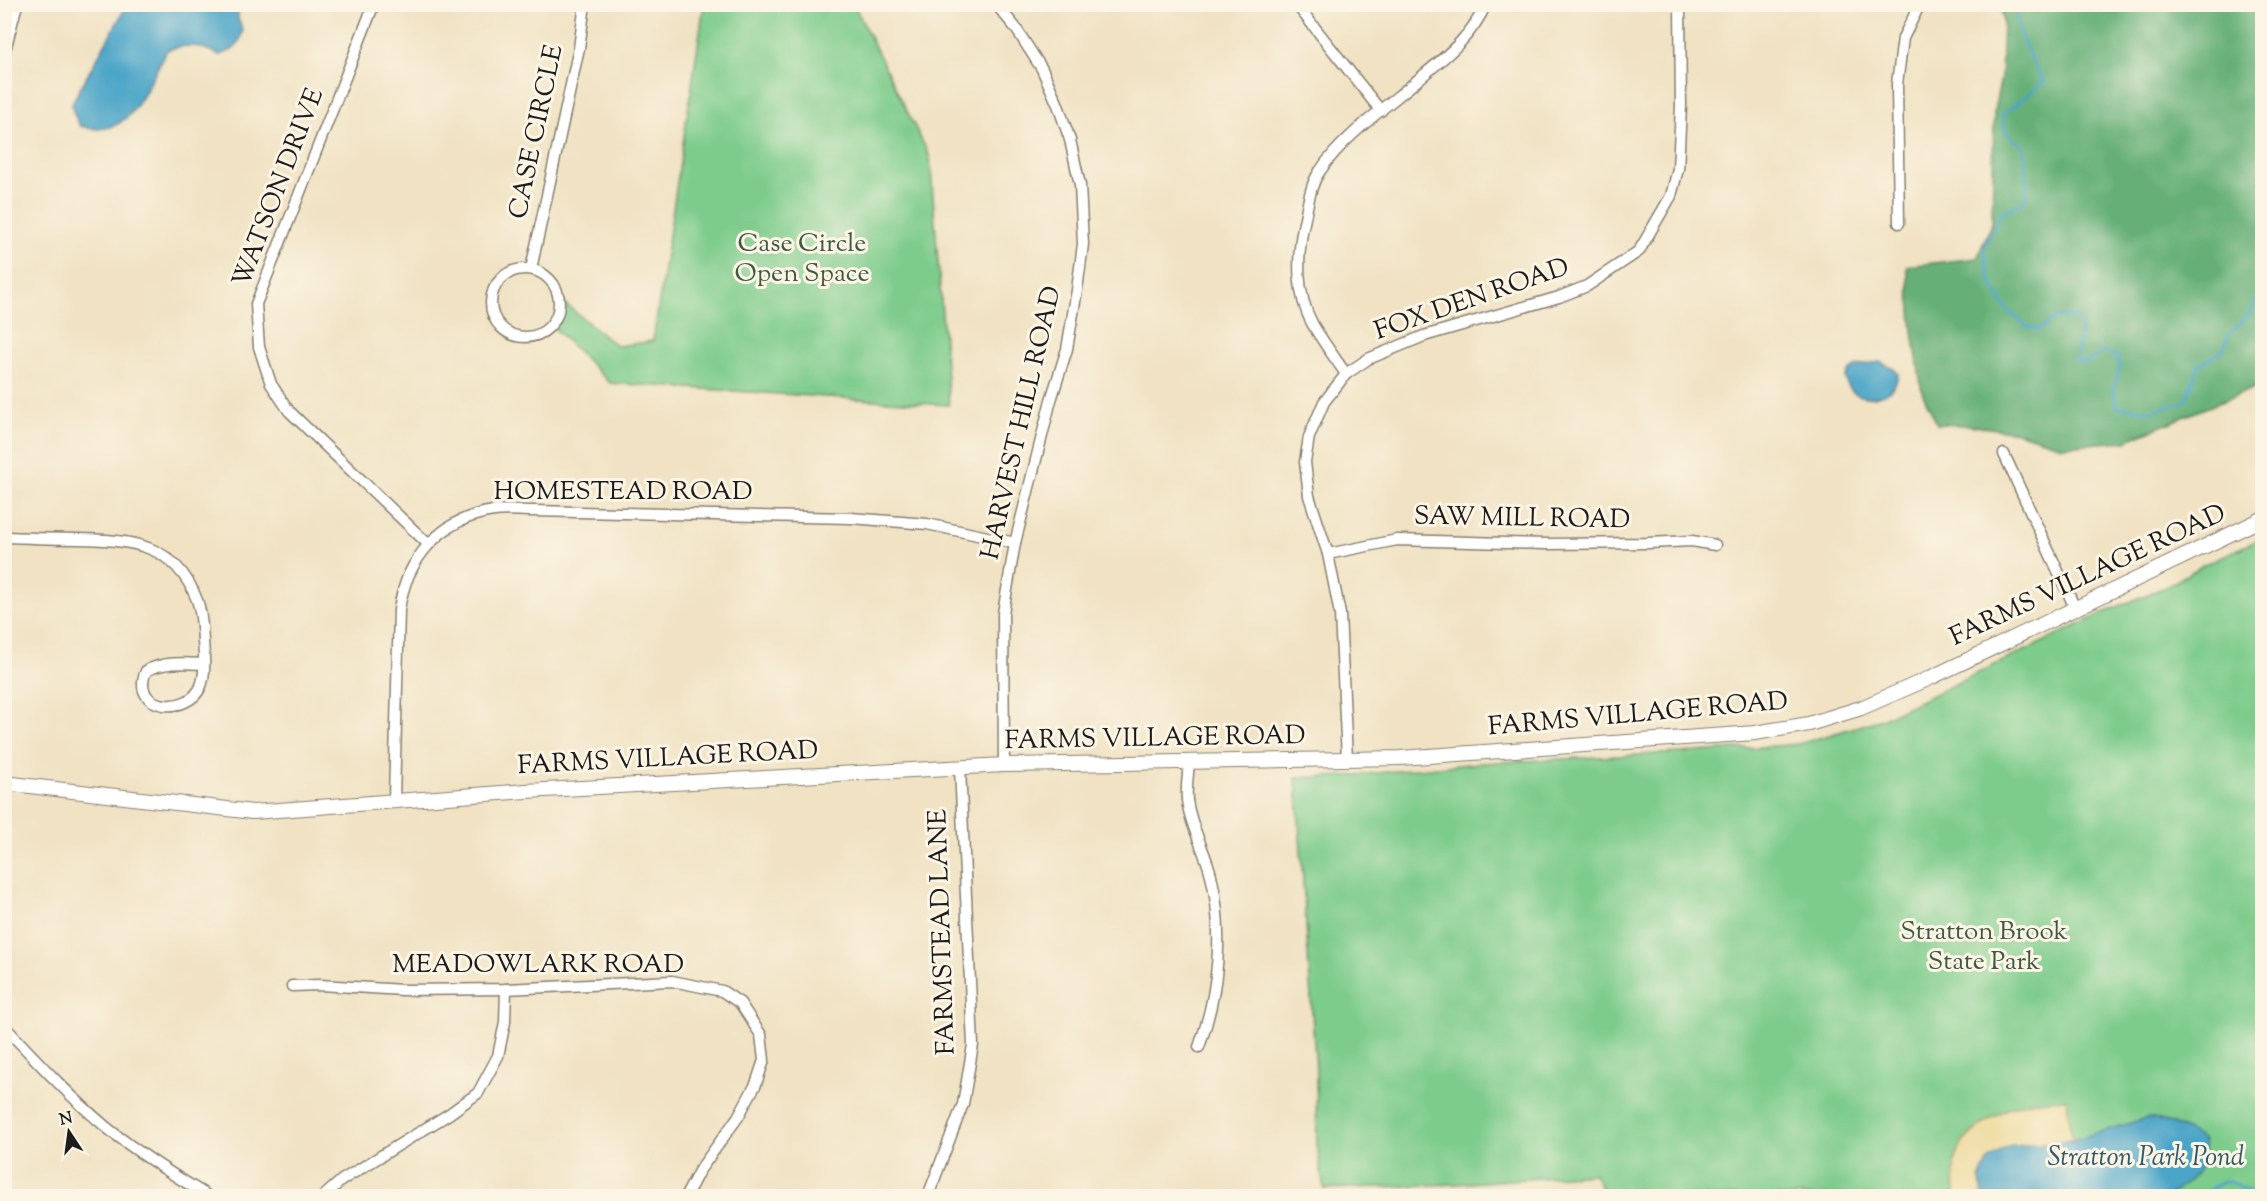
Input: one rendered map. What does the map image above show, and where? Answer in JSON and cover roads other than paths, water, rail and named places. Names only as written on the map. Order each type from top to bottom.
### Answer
[{"type":"main road","name":"FARMS VILLAGE ROAD","points":[[4,783],[253,812],[394,800],[1004,765],[1400,758],[1735,735],[1809,724],[1861,708],[1930,678],[2262,519]]},
{"type":"street","points":[[4,54],[17,4]]},
{"type":"street","name":"WATSON DRIVE","points":[[374,4],[256,304],[259,347],[271,384],[289,411],[305,429],[428,543]]},
{"type":"street","name":"CASE CIRCLE","points":[[531,269],[579,48],[585,4]]},
{"type":"street","name":"HARVEST HILL ROAD","points":[[996,4],[1015,27],[1042,69],[1058,105],[1070,140],[1080,185],[1083,244],[1067,349],[1051,400],[1015,543],[1003,613],[1004,765]]},
{"type":"street","points":[[1296,4],[1381,111]]},
{"type":"street","points":[[1346,374],[1312,322],[1304,300],[1300,275],[1298,247],[1318,173],[1331,156],[1459,45],[1477,24],[1486,4]]},
{"type":"street","name":"FOX DEN ROAD","points":[[1347,759],[1340,614],[1328,554],[1309,496],[1305,462],[1310,436],[1324,402],[1346,374],[1368,359],[1396,346],[1559,297],[1587,286],[1639,251],[1671,196],[1678,169],[1682,106],[1680,4]]},
{"type":"street","points":[[1899,223],[1897,84],[1903,38],[1920,4]]},
{"type":"street","points":[[519,269],[531,269],[550,279],[559,298],[559,309],[556,319],[549,328],[528,337],[516,336],[506,332],[497,323],[492,313],[493,290],[499,280],[508,273],[519,269]]},
{"type":"street","points":[[2004,454],[2074,608]]},
{"type":"street","name":"HOMESTEAD ROAD","points":[[394,800],[399,610],[404,583],[428,543],[477,514],[496,511],[851,518],[927,524],[1015,543]]},
{"type":"street","points":[[4,537],[124,541],[147,546],[161,553],[176,565],[198,602],[202,621],[204,664],[202,681],[194,697],[168,705],[155,704],[147,697],[143,686],[146,671],[154,666],[204,664]]},
{"type":"street","name":"SAW MILL ROAD","points":[[1328,554],[1398,540],[1546,544],[1692,541],[1715,545]]},
{"type":"street","points":[[1189,763],[1187,800],[1210,874],[1218,922],[1217,971],[1208,1022],[1200,1047]]},
{"type":"street","name":"FARMSTEAD LANE","points":[[928,1197],[963,1104],[973,1044],[960,768]]},
{"type":"street","name":"MEADOWLARK ROAD","points":[[292,986],[320,985],[403,990],[506,989],[672,981],[722,991],[740,1003],[761,1035],[764,1060],[756,1084],[742,1109],[699,1171],[686,1197]]},
{"type":"street","points":[[324,1197],[342,1180],[449,1114],[478,1093],[498,1056],[505,1022],[506,989]]},
{"type":"street","points":[[4,1026],[69,1094],[106,1126],[158,1166],[208,1197]]},
{"type":"water","points":[[127,5],[238,5],[238,19],[243,30],[236,47],[219,55],[193,46],[181,46],[167,50],[136,108],[125,119],[113,126],[98,129],[80,126],[73,112],[72,103]]},
{"type":"water","points":[[1880,362],[1894,369],[1898,374],[1896,383],[1890,390],[1874,397],[1865,397],[1849,388],[1845,378],[1851,370]]},
{"type":"water","name":"Stratton Park Pond","points":[[2147,1118],[2176,1125],[2203,1140],[2203,1159],[2200,1167],[2191,1179],[2169,1196],[1982,1196],[1980,1178],[1989,1160],[2007,1147],[2073,1140]]},
{"type":"waterway","points":[[2017,4],[2016,13],[2020,34],[2044,82],[2002,115],[2006,132],[2024,148],[2027,192],[2024,201],[2000,214],[1984,249],[1990,280],[2006,309],[2027,326],[2039,330],[2057,317],[2074,316],[2082,325],[2076,361],[2084,363],[2104,352],[2118,356],[2119,368],[2114,391],[2117,407],[2153,411],[2186,401],[2199,365],[2223,351],[2229,334],[2250,314],[2259,294],[2262,293]]},
{"type":"waterway","points":[[2202,1196],[2223,1182],[2233,1183],[2254,1196]]},
{"type":"park label","name":"Case Circle Open Space","points":[[802,259]]},
{"type":"park label","name":"Stratton Brook State Park","points":[[1984,947]]}]
